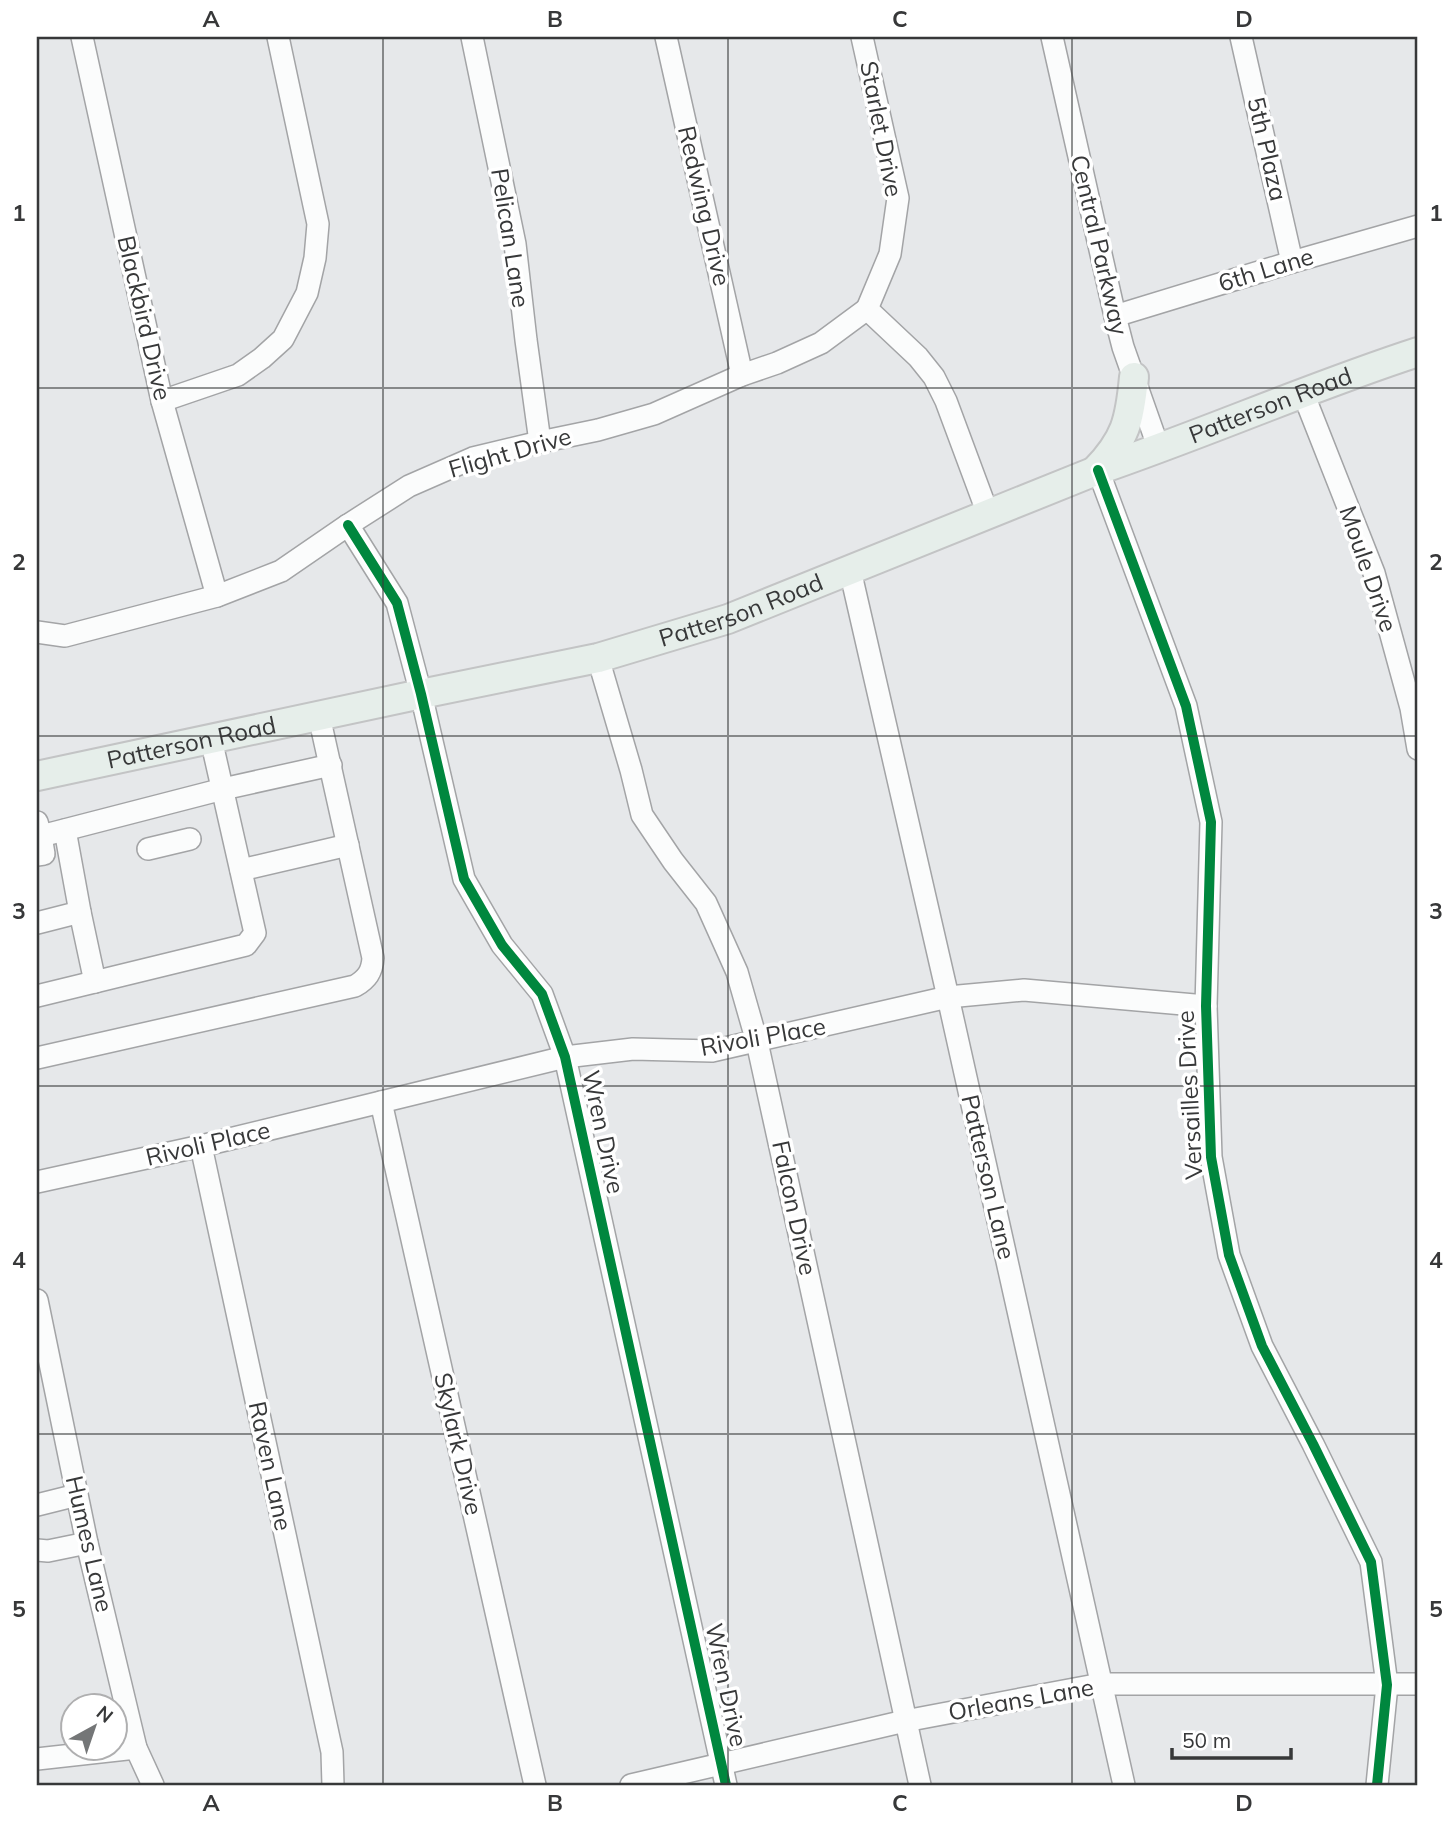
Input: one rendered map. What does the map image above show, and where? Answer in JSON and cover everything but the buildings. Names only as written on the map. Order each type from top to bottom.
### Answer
[{"type":"main road","name":"Patterson Road","points":[[37,776],[598,658],[728,619],[1096,471],[1418,352]]},
{"type":"main road","points":[[1096,471],[1111,454],[1126,427],[1134,377]]},
{"type":"main road","points":[[37,764],[68,757],[78,767]]},
{"type":"street","name":"Blackbird Drive","points":[[82,37],[162,401],[217,596]]},
{"type":"street","points":[[162,401],[238,375],[262,358],[283,339],[307,293],[315,258],[318,225],[278,37]]},
{"type":"street","name":"Pelican Lane","points":[[472,37],[516,244],[540,442]]},
{"type":"street","name":"Redwing Drive","points":[[666,37],[742,375]]},
{"type":"street","name":"Starlet Drive","points":[[862,37],[898,198],[890,254],[867,309]]},
{"type":"street","name":"Central Parkway","points":[[1052,37],[1115,316],[1159,449]]},
{"type":"street","name":"5th Plaza","points":[[1241,37],[1292,262]]},
{"type":"street","name":"6th Lane","points":[[1115,316],[1418,226]]},
{"type":"street","points":[[867,309],[918,356],[934,377],[946,401],[988,514]]},
{"type":"street","name":"Flight Drive","points":[[37,632],[65,636],[217,596],[281,571],[409,486],[473,458],[626,423],[654,414],[821,343],[867,309]]},
{"type":"street","name":"Moule Drive","points":[[1303,393],[1374,573],[1411,708],[1418,750]]},
{"type":"street","name":"Versailles Drive","points":[[1096,471],[1186,706],[1211,822],[1206,1006],[1211,1157],[1229,1255],[1262,1346],[1371,1562],[1387,1685],[1377,1785]]},
{"type":"street","name":"Wren Drive","points":[[348,525],[397,603],[464,879],[502,945],[542,994],[565,1057],[724,1775]]},
{"type":"street","name":"Patterson Lane","points":[[850,570],[1124,1785]]},
{"type":"street","name":"Falcon Drive","points":[[598,658],[642,815],[706,903],[737,972],[757,1042],[920,1785]]},
{"type":"street","points":[[37,1058],[355,986],[372,970],[373,958],[319,716]]},
{"type":"street","points":[[37,996],[246,945],[255,933],[211,739]]},
{"type":"street","points":[[38,838],[223,789],[331,765]]},
{"type":"street","points":[[65,830],[95,982]]},
{"type":"street","points":[[148,849],[190,839]]},
{"type":"street","points":[[241,870],[348,845]]},
{"type":"street","points":[[37,923],[80,912]]},
{"type":"street","name":"Rivoli Place","points":[[37,1182],[201,1146],[565,1057],[633,1049],[712,1051],[948,998],[1024,990],[1206,1006]]},
{"type":"street","name":"Skylark Drive","points":[[381,1102],[535,1785]]},
{"type":"street","name":"Raven Lane","points":[[201,1146],[332,1752],[333,1785]]},
{"type":"street","name":"Humes Lane","points":[[38,1310],[42,1347],[136,1748],[153,1785]]},
{"type":"street","points":[[37,1505],[77,1495]]},
{"type":"street","points":[[37,1550],[48,1551],[87,1543]]},
{"type":"street","name":"Orleans Lane","points":[[631,1785],[724,1775],[905,1721],[1101,1684],[1418,1684]]},
{"type":"street","points":[[37,1759],[136,1748]]},
{"type":"cycle path","points":[[1098,470],[1186,706],[1211,822],[1206,1006],[1211,1157],[1229,1255],[1262,1346],[1371,1562],[1387,1685],[1377,1785]]},
{"type":"cycle path","points":[[348,525],[397,603],[464,879],[502,945],[542,994],[565,1057],[726,1785]]}]
